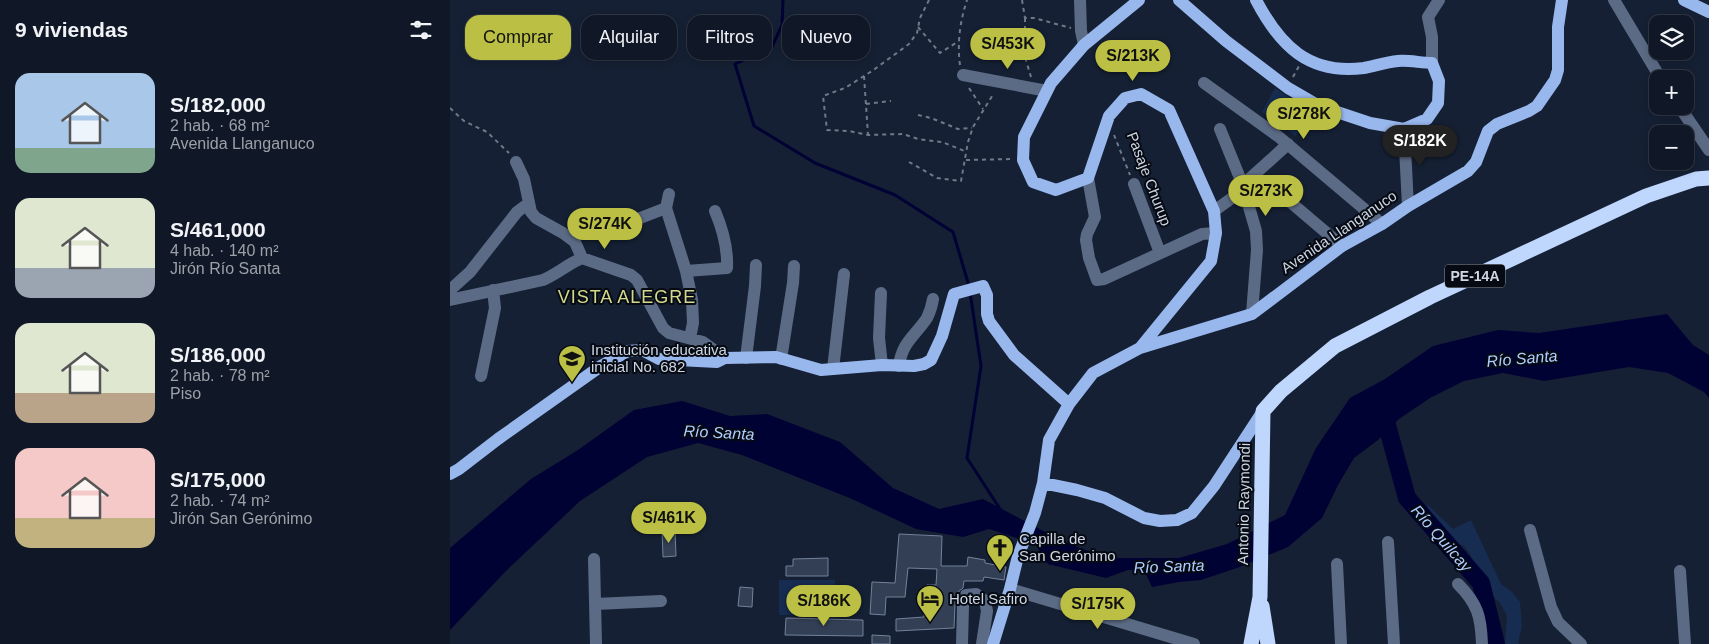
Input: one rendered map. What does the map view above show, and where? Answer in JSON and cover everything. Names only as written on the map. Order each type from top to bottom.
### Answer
[{"type":"highway","name":"PE-14A","points":[[1263,411],[1281,391],[1328,352],[1430,297],[1646,196],[1696,179],[1709,178]]},
{"type":"highway","name":"Antonio Raymondi","points":[[1260,597],[1263,411]]},
{"type":"highway","points":[[1251,644],[1260,597]]},
{"type":"highway","points":[[1260,597],[1268,644]]},
{"type":"main road","points":[[993,644],[1018,556],[1043,483],[1049,440],[1069,404],[1093,373],[1140,348],[1211,261],[1216,233],[1214,211],[1169,110],[1141,94],[1126,98],[1109,116],[1088,178],[1056,190],[1033,182],[1023,160],[1024,137],[1051,83],[1084,45],[1139,0]]},
{"type":"main road","points":[[1179,0],[1226,41],[1288,88],[1320,106],[1370,123],[1404,129],[1427,119],[1438,103],[1438,81],[1432,64],[1399,61],[1362,68],[1334,68],[1302,58],[1284,43],[1256,0]]},
{"type":"main road","name":"Avenida Llanganuco","points":[[1140,348],[1252,314],[1342,246],[1468,172],[1476,162],[1485,137],[1492,128],[1537,106],[1555,80],[1558,70],[1558,27],[1562,0]]},
{"type":"main road","points":[[1684,0],[1709,12]]},
{"type":"main road","points":[[450,474],[601,366],[628,351],[642,350],[659,359],[717,362],[725,358],[781,359],[821,370],[882,365],[914,366],[931,360],[942,336],[954,294],[983,286],[987,295],[989,321],[1014,355],[1069,404]]},
{"type":"main road","points":[[1043,483],[1105,498],[1144,518],[1160,521],[1177,520],[1192,513],[1214,486],[1263,411]]},
{"type":"street","points":[[1080,0],[1081,31],[1084,45]]},
{"type":"street","points":[[1432,64],[1432,37],[1428,17],[1439,0]]},
{"type":"street","points":[[1614,0],[1657,70]]},
{"type":"street","points":[[963,75],[1047,91]]},
{"type":"street","points":[[1204,83],[1288,144],[1382,224]]},
{"type":"street","points":[[1685,115],[1709,150]]},
{"type":"street","points":[[1220,129],[1256,231],[1252,314]]},
{"type":"street","points":[[1404,129],[1408,206]]},
{"type":"street","points":[[1214,211],[1243,190],[1246,182],[1288,144]]},
{"type":"street","points":[[516,162],[524,179],[531,212],[536,218],[563,233],[574,242],[582,258]]},
{"type":"street","points":[[1088,178],[1095,217],[1086,240],[1089,258],[1097,280],[1104,279],[1202,234],[1216,233]]},
{"type":"street","name":"Pasaje Churup","points":[[1134,184],[1160,253]]},
{"type":"street","points":[[669,194],[666,208],[686,271],[692,300],[693,323],[690,338]]},
{"type":"street","points":[[1282,196],[1342,246]]},
{"type":"street","points":[[450,290],[470,272],[517,212],[529,203]]},
{"type":"street","points":[[617,227],[666,208]]},
{"type":"street","points":[[686,271],[727,268],[724,234],[715,212]]},
{"type":"street","points":[[450,300],[543,280],[582,258],[631,275],[637,280],[663,328],[669,333],[703,342],[725,358]]},
{"type":"street","points":[[746,358],[756,286],[756,265]]},
{"type":"street","points":[[781,359],[794,266]]},
{"type":"street","points":[[833,370],[844,274]]},
{"type":"street","points":[[481,376],[495,308],[494,290]]},
{"type":"street","points":[[882,293],[879,338],[882,365]]},
{"type":"street","points":[[899,366],[900,356],[905,344],[928,316],[934,299]]},
{"type":"street","points":[[1530,530],[1551,607],[1558,622],[1581,644]]},
{"type":"street","points":[[1388,542],[1394,644]]},
{"type":"street","points":[[594,559],[596,644]]},
{"type":"street","points":[[1337,564],[1341,644]]},
{"type":"street","points":[[1680,571],[1685,644]]},
{"type":"street","points":[[1458,584],[1474,602],[1477,609],[1482,644]]},
{"type":"street","points":[[1010,589],[1194,644]]},
{"type":"street","points":[[962,644],[963,606],[966,595],[976,594],[986,601],[988,611],[982,644]]},
{"type":"street","points":[[595,604],[661,601]]},
{"type":"path","points":[[929,0],[920,18],[916,33],[909,44],[845,88],[823,96],[827,130],[849,131],[868,135],[902,134],[918,140],[942,142],[967,152]]},
{"type":"path","points":[[966,0],[961,18],[958,51],[965,82],[983,109]]},
{"type":"path","points":[[1022,0],[1025,18],[1025,57],[1031,75],[1032,88]]},
{"type":"path","points":[[1025,18],[1034,18],[1081,31]]},
{"type":"path","points":[[918,27],[940,52],[959,41]]},
{"type":"path","points":[[1288,88],[1302,58]]},
{"type":"path","points":[[864,76],[868,135]]},
{"type":"path","points":[[909,162],[937,178],[961,181],[972,128],[1000,82]]},
{"type":"path","points":[[866,104],[891,101]]},
{"type":"path","points":[[450,108],[464,121],[487,132],[503,146],[516,162]]},
{"type":"path","points":[[918,115],[958,129],[972,128]]},
{"type":"path","name":"Pasaje Churup","points":[[1109,116],[1115,138],[1134,184]]},
{"type":"path","points":[[966,160],[1015,158],[1023,160]]},
{"type":"path","points":[[1263,167],[1282,196]]},
{"type":"shaded area","points":[[1275,88],[1308,110],[1296,136],[1262,112]]},
{"type":"shaded area","points":[[1427,504],[1453,529],[1471,520],[1501,584],[1512,592],[1520,602],[1522,627],[1519,644],[1505,644],[1507,616],[1500,603],[1487,590],[1470,554],[1464,546],[1457,543],[1436,525],[1429,516]]},
{"type":"shaded area","points":[[779,580],[835,580],[835,615],[779,615]]},
{"type":"water","name":"Río Santa","points":[[1667,314],[1693,345],[1709,355],[1709,398],[1704,392],[1668,373],[1629,367],[1544,381],[1503,373],[1464,381],[1430,398],[1399,419],[1378,440],[1354,458],[1322,518],[1288,547],[1237,568],[1201,580],[1152,587],[1144,570],[1128,570],[1106,578],[1048,564],[1035,544],[989,529],[963,537],[916,529],[852,499],[742,455],[698,443],[647,457],[580,501],[506,571],[450,630],[450,548],[531,479],[578,450],[634,410],[682,401],[730,416],[767,414],[840,442],[893,488],[939,509],[983,499],[1062,541],[1107,558],[1179,558],[1227,544],[1285,515],[1316,448],[1350,398],[1385,379],[1433,346],[1498,330],[1539,333]]},
{"type":"building","points":[[675,530],[676,556],[663,557],[662,531]]},
{"type":"building","points":[[899,534],[942,536],[941,566],[967,566],[968,557],[985,560],[985,563],[1006,567],[1004,580],[984,577],[983,581],[964,581],[963,588],[958,592],[955,604],[954,628],[896,631],[896,619],[924,617],[925,603],[927,603],[927,585],[936,585],[937,569],[908,568],[905,597],[886,597],[885,615],[870,614],[872,582],[895,583]]},
{"type":"building","points":[[828,558],[828,576],[786,576],[786,566],[793,566],[793,559]]},
{"type":"building","points":[[740,587],[753,588],[752,607],[738,606]]},
{"type":"building","points":[[786,618],[863,620],[863,636],[785,635]]},
{"type":"building","points":[[872,635],[890,636],[890,644],[872,644]]},
{"type":"waterway","points":[[783,0],[782,25],[772,47],[735,64],[754,126],[815,163],[895,195],[953,232],[969,286]]},
{"type":"waterway","points":[[970,292],[981,366],[967,458],[1000,509]]},
{"type":"waterway","name":"Río Quilcay","points":[[1382,407],[1407,498],[1481,583],[1496,644]]},
{"type":"place","name":"Institución educativa inicial No. 682","points":[[572,383]]},
{"type":"place","name":"Capilla de San Gerónimo","points":[[1000,572]]},
{"type":"place","name":"Hotel Safiro","points":[[930,623]]},
{"type":"district","name":"VISTA ALEGRE","points":[[627,297]]}]
